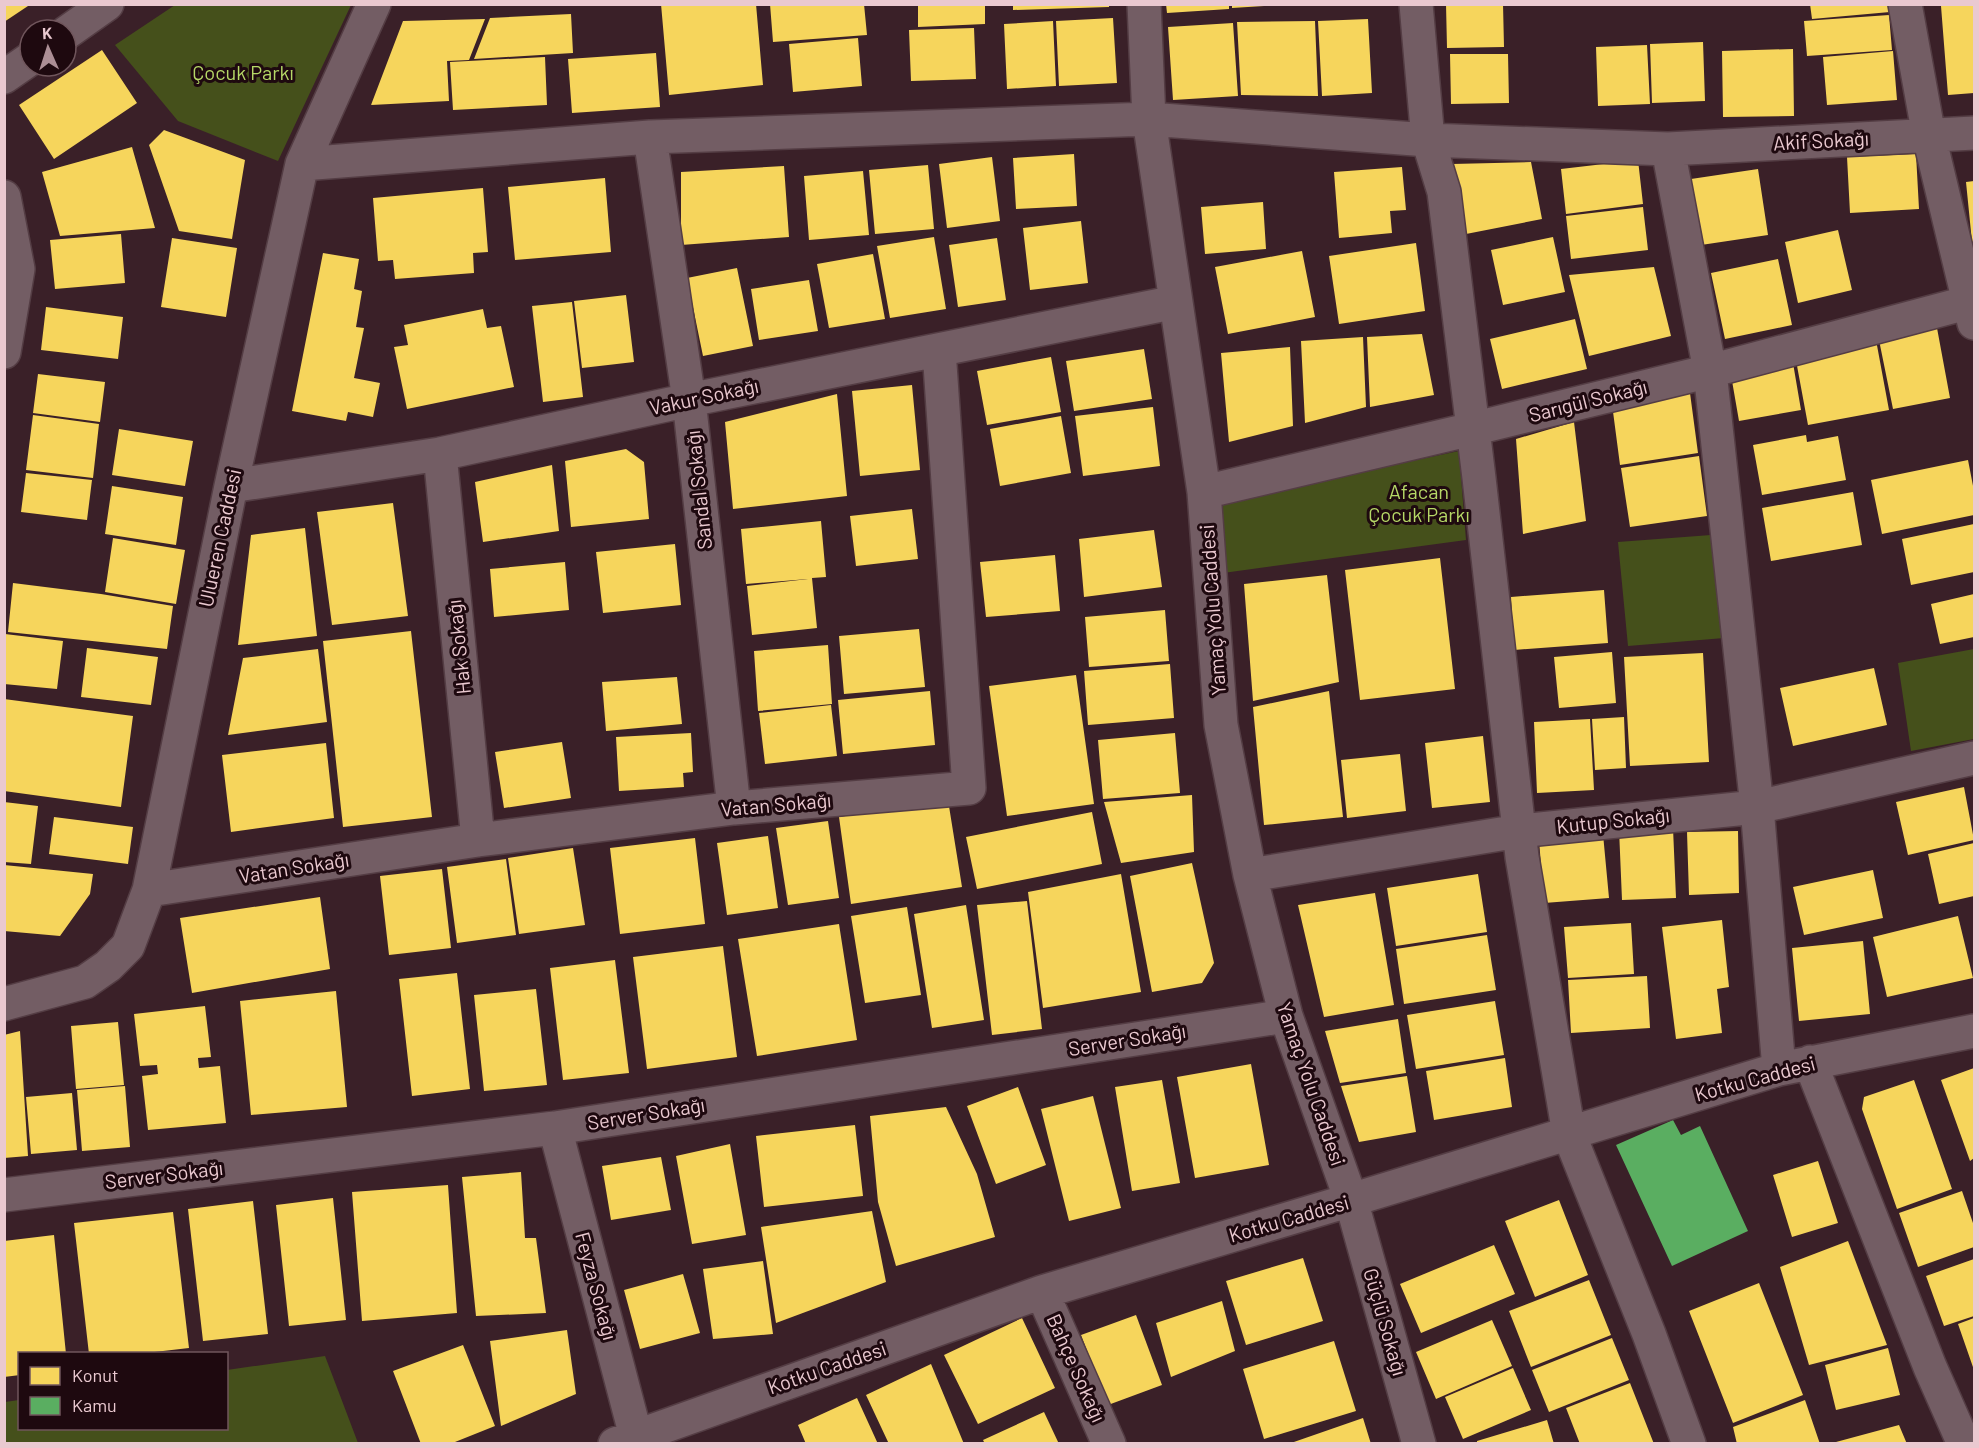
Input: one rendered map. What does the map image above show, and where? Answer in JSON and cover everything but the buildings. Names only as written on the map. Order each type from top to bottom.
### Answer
[{"type":"street","points":[[78,24],[106,4]]},
{"type":"street","name":"Ulueren Caddesi","points":[[4,1004],[85,982],[108,966],[128,946],[149,890],[231,486],[302,164],[374,4]]},
{"type":"street","name":"Yamaç Yolu Caddesi","points":[[1144,4],[1149,119],[1204,492],[1221,725],[1250,875],[1286,1016],[1351,1200]]},
{"type":"street","points":[[1416,4],[1428,140],[1444,192],[1519,831],[1569,1134],[1649,1334],[1689,1443]]},
{"type":"street","points":[[1905,4],[1929,136],[1972,313]]},
{"type":"street","points":[[4,77],[18,67]]},
{"type":"street","name":"Akif Sokağı","points":[[302,164],[650,137],[1149,119],[1428,140],[1668,149],[1974,133]]},
{"type":"street","name":"Sandal Sokağı","points":[[650,137],[689,400],[734,808]]},
{"type":"street","points":[[1668,149],[1710,371],[1757,807],[1779,1069]]},
{"type":"street","points":[[4,197],[11,270],[4,352]]},
{"type":"street","name":"Vakur Sokağı","points":[[231,486],[440,454],[689,400],[1176,302]]},
{"type":"street","name":"Sarıgül Sokağı","points":[[1204,492],[1710,371],[1972,313]]},
{"type":"street","name":"Vatan Sokağı","points":[[149,890],[478,840],[734,808],[969,788],[939,350]]},
{"type":"street","name":"Hak Sokağı","points":[[440,454],[478,840]]},
{"type":"street","name":"Kutup Sokağı","points":[[1250,875],[1519,831],[1757,807],[1974,758]]},
{"type":"street","name":"Server Sokağı","points":[[4,1195],[555,1128],[1286,1016]]},
{"type":"street","name":"Kotku Caddesi","points":[[629,1441],[1042,1292],[1779,1069],[1974,1031]]},
{"type":"street","points":[[1810,1062],[1930,1367],[1964,1443]]},
{"type":"street","name":"Feyza Sokağı","points":[[555,1128],[629,1441]]},
{"type":"street","name":"Güçlü Sokağı","points":[[1351,1200],[1419,1443]]},
{"type":"street","name":"Bahçe Sokağı","points":[[1042,1292],[1109,1443]]},
{"type":"green space","name":"Çocuk Parkı","points":[[175,5],[351,5],[278,161],[178,121],[115,45]]},
{"type":"green space","name":"Afacan Çocuk Parkı","points":[[1459,451],[1466,540],[1223,573],[1218,502]]},
{"type":"green space","points":[[1711,535],[1724,638],[1628,646],[1618,542]]},
{"type":"green space","points":[[1974,649],[1974,739],[1911,751],[1898,663]]},
{"type":"green space","points":[[325,1356],[358,1443],[5,1443],[5,1402],[18,1400],[18,1430],[228,1430],[228,1370]]}]
